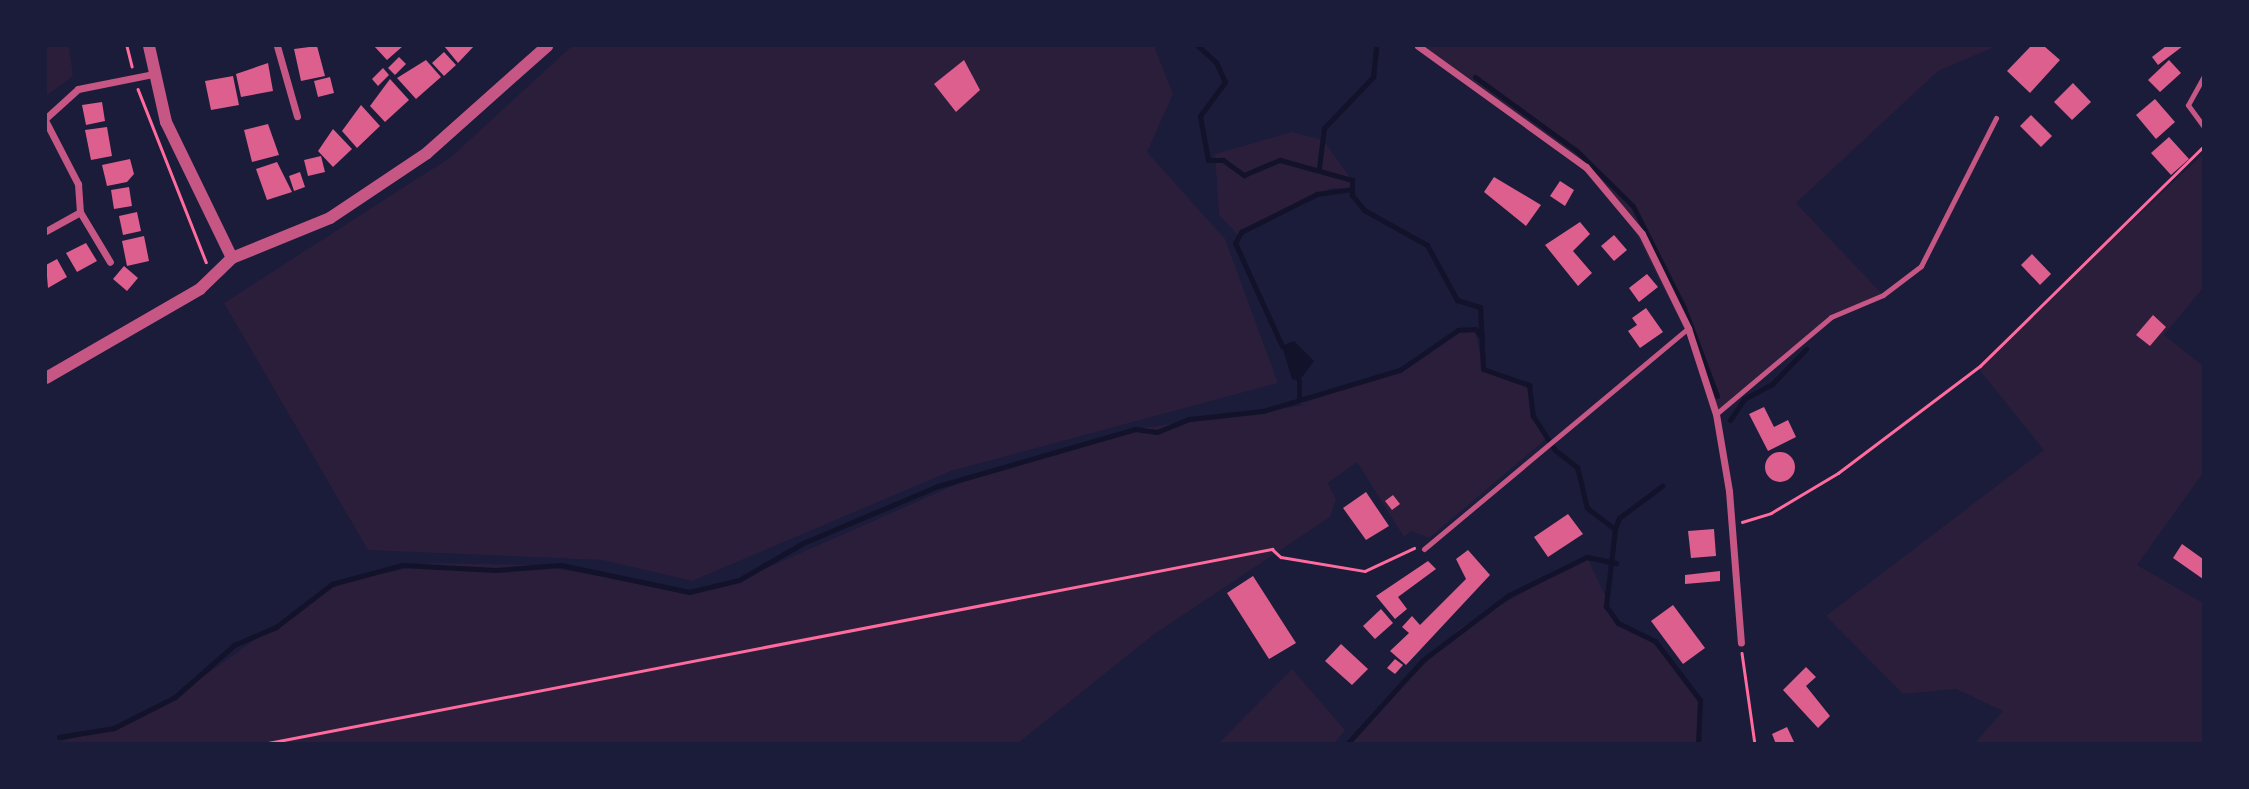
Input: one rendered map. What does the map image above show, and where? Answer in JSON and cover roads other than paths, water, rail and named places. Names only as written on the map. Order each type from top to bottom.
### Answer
[{"type":"street","points":[[149,46],[153,74],[187,175],[232,258]]},
{"type":"street","points":[[277,46],[297,116]]},
{"type":"street","points":[[46,378],[213,278],[232,258],[330,218],[427,153],[547,46]]},
{"type":"street","points":[[1418,46],[1604,183],[1642,234],[1688,328],[1716,414],[1732,525],[1741,643]]},
{"type":"street","points":[[110,262],[80,212],[78,184],[46,120],[78,89],[153,74]]},
{"type":"street","points":[[46,231],[80,212]]},
{"type":"lane","points":[[2203,76],[2188,105],[2203,127]]},
{"type":"lane","points":[[1716,414],[1831,317],[1884,295],[1921,266],[1996,118]]},
{"type":"lane","points":[[1424,549],[1688,328]]},
{"type":"waterway","points":[[1198,46],[1216,62],[1225,82],[1200,116],[1208,160],[1223,160],[1244,175],[1280,160],[1352,180],[1352,195],[1364,210],[1427,245],[1457,300],[1480,307],[1483,369],[1529,385],[1533,416],[1555,450],[1577,467],[1587,508],[1615,529],[1606,606],[1618,623],[1655,641],[1700,700],[1698,744]]},
{"type":"waterway","points":[[1319,168],[1324,128],[1373,77],[1376,46]]},
{"type":"waterway","points":[[1475,77],[1577,151],[1633,206],[1684,308],[1717,396]]},
{"type":"waterway","points":[[1282,346],[1235,243],[1241,232],[1317,194],[1352,189]]},
{"type":"waterway","points":[[59,737],[114,728],[175,697],[234,645],[276,627],[332,584],[402,565],[496,570],[561,565],[689,592],[739,580],[803,543],[938,486],[1135,429],[1157,432],[1190,419],[1263,411],[1400,370],[1458,330],[1475,329],[1482,337]]},
{"type":"waterway","points":[[1730,420],[1744,399],[1772,384],[1806,349]]},
{"type":"waterway","points":[[1299,381],[1299,399]]},
{"type":"waterway","points":[[1615,529],[1619,518],[1662,486]]},
{"type":"waterway","points":[[1347,744],[1423,660],[1509,595],[1587,557],[1616,563]]}]
